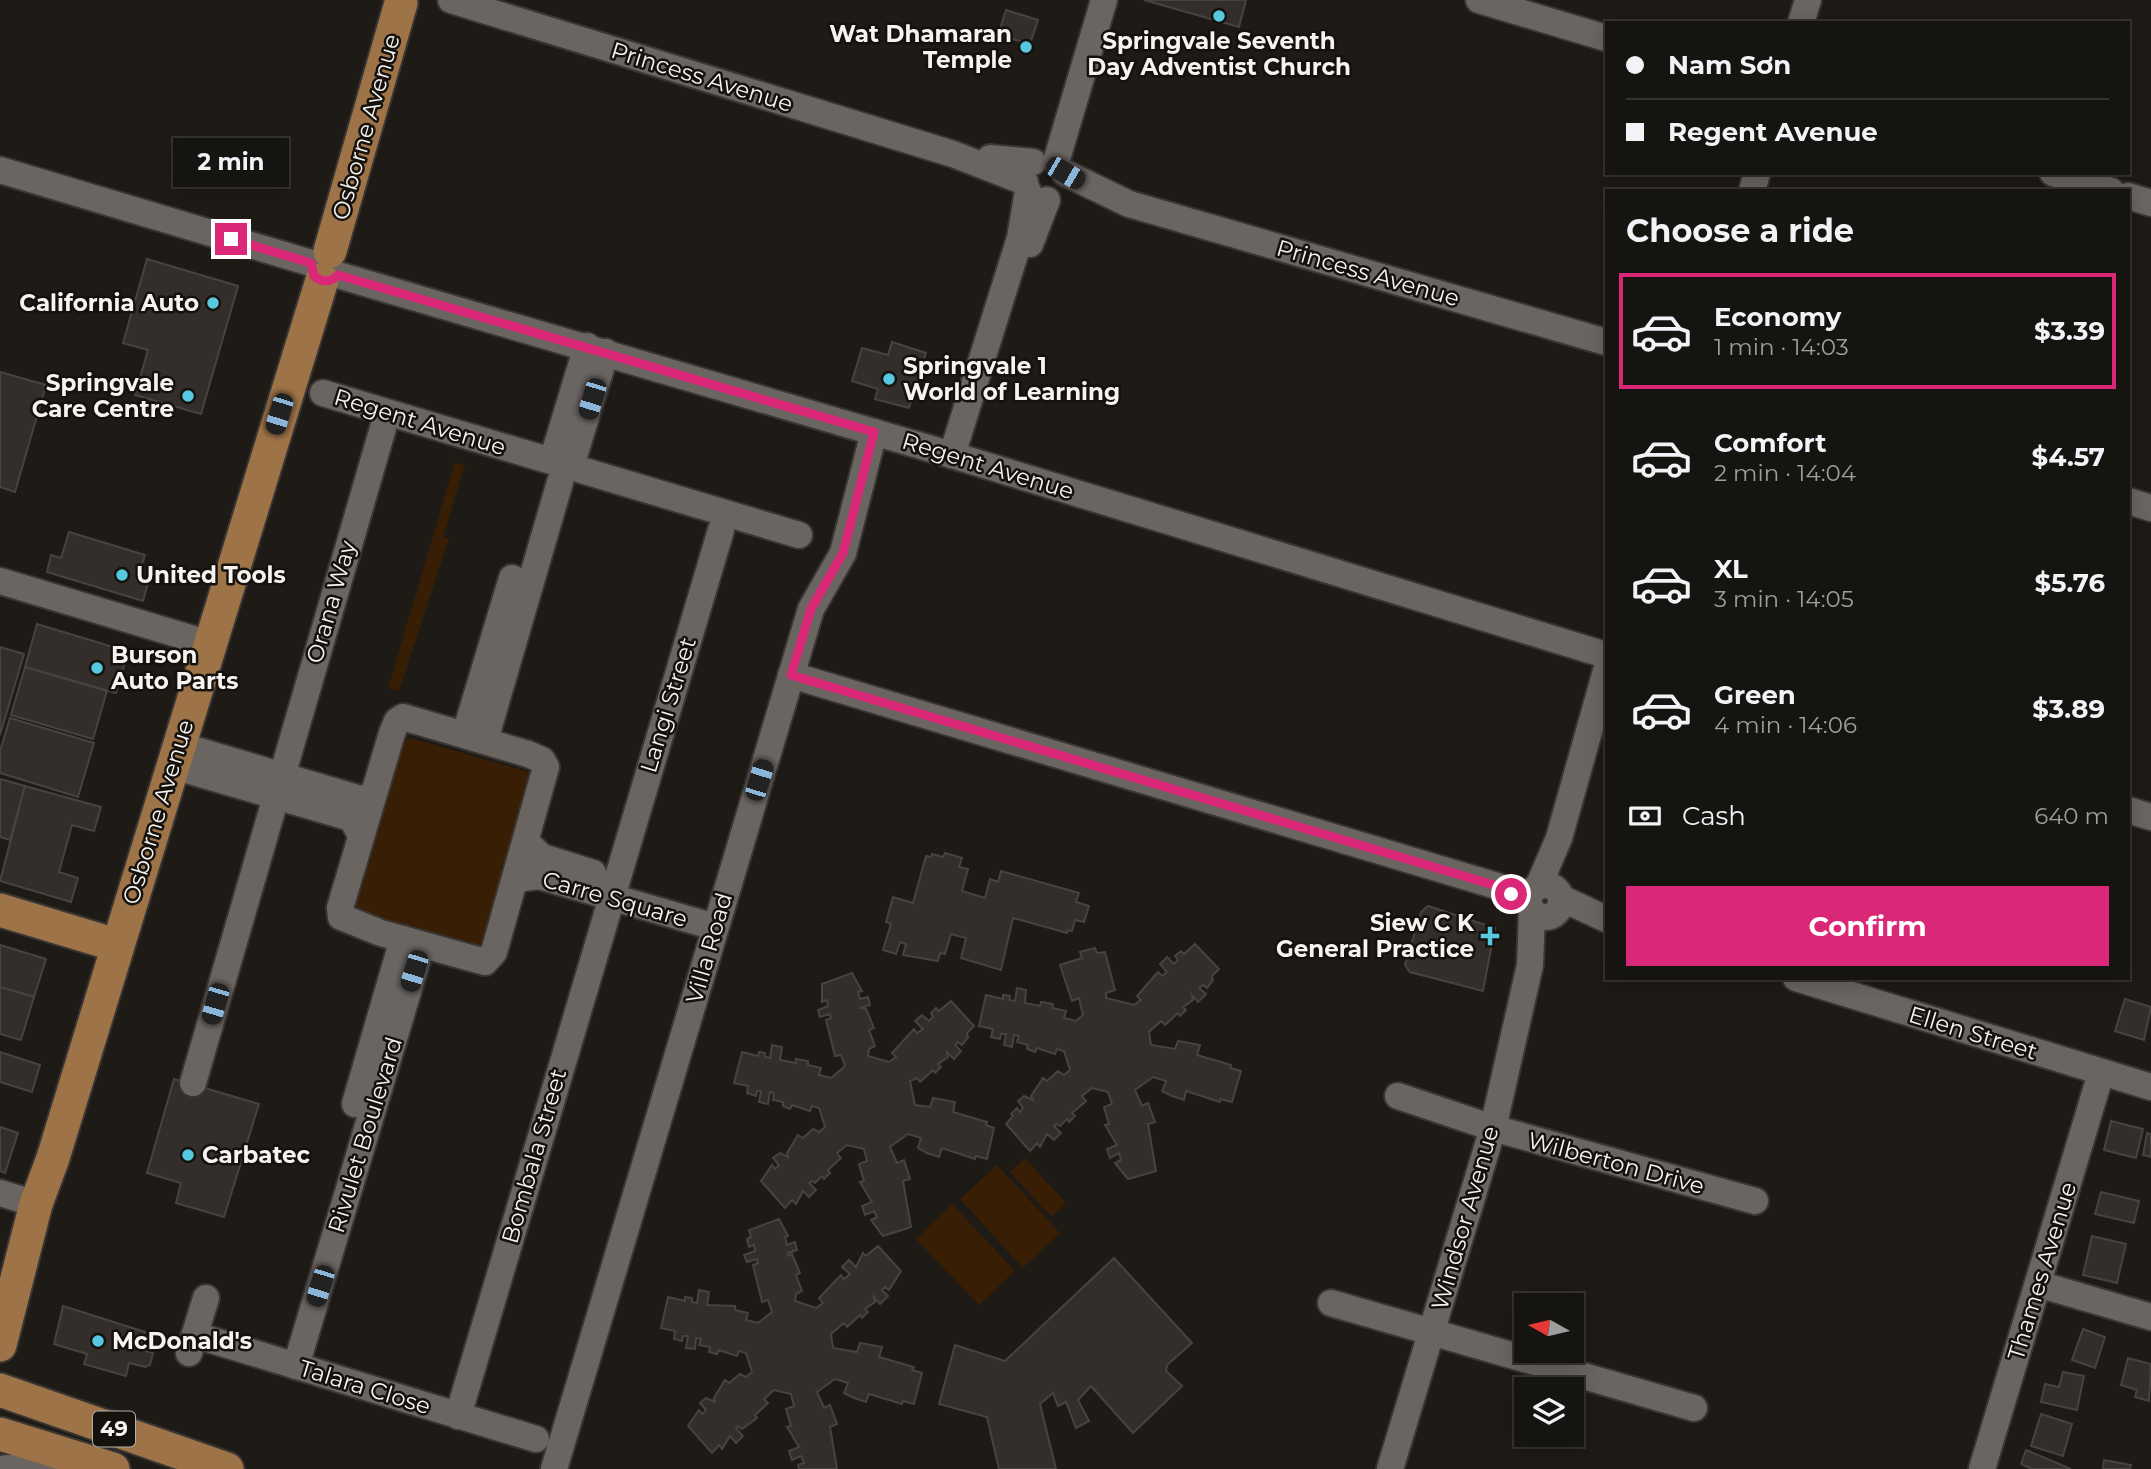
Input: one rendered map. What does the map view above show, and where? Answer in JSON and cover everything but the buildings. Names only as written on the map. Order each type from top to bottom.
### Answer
[{"type":"main road","name":"Osborne Avenue","points":[[0,1345],[5,1315],[36,1204],[53,1157],[116,945],[211,645],[404,1]]},
{"type":"main road","points":[[0,910],[116,945]]},
{"type":"main road","name":"49","points":[[0,1390],[227,1469]]},
{"type":"main road","name":"49","points":[[0,1434],[99,1464]]},
{"type":"street","name":"Princess Avenue","points":[[451,0],[953,153],[1605,342]]},
{"type":"street","points":[[1044,178],[1089,0]]},
{"type":"street","points":[[958,457],[1020,238],[1044,178],[1104,0]]},
{"type":"street","points":[[1479,0],[1605,38]]},
{"type":"street","points":[[1802,21],[1808,0]]},
{"type":"street","name":"Regent Avenue","points":[[0,170],[958,457],[1604,657]]},
{"type":"street","points":[[2059,175],[2105,189]]},
{"type":"street","points":[[2130,197],[2151,203]]},
{"type":"street","points":[[475,737],[514,604],[596,349]]},
{"type":"street","name":"Regent Avenue","points":[[323,393],[557,471],[799,535]]},
{"type":"street","name":"Orana Way","points":[[193,1083],[383,428]]},
{"type":"street","name":"Villa Road","points":[[554,1469],[811,609],[843,553],[874,432]]},
{"type":"street","points":[[2130,502],[2151,508]]},
{"type":"street","name":"Langi Street","points":[[613,888],[720,530]]},
{"type":"street","points":[[0,581],[211,645]]},
{"type":"street","name":"Windsor Avenue","points":[[1390,1469],[1493,1128],[1559,838],[1604,657]]},
{"type":"street","points":[[791,675],[1601,917]]},
{"type":"street","name":"Carre Square","points":[[411,718],[475,737],[528,754],[544,763],[545,778],[527,843],[489,960],[476,962],[341,917],[340,908],[372,799],[392,733],[400,719],[411,718]]},
{"type":"street","points":[[176,755],[277,786],[351,818],[361,835]]},
{"type":"street","points":[[277,786],[372,799]]},
{"type":"street","points":[[2130,811],[2151,817]]},
{"type":"street","name":"Carre Square","points":[[527,843],[542,857],[613,888]]},
{"type":"street","name":"Carre Square","points":[[516,879],[539,876],[613,888],[717,918]]},
{"type":"street","name":"Bombala Street","points":[[458,1416],[613,888]]},
{"type":"street","name":"Rivulet Boulevard","points":[[287,1363],[413,942]]},
{"type":"street","name":"Ellen Street","points":[[1802,980],[2151,1087]]},
{"type":"street","name":"Thames Avenue","points":[[1982,1469],[2102,1073]]},
{"type":"street","name":"Wilberton Drive","points":[[1398,1096],[1493,1128],[1755,1201]]},
{"type":"street","points":[[0,1193],[36,1204]]},
{"type":"street","points":[[2038,1284],[2151,1317]]},
{"type":"street","name":"Talara Close","points":[[206,1298],[192,1344],[287,1363],[536,1439]]},
{"type":"street","points":[[1331,1303],[1694,1408]]},
{"type":"street","points":[[0,1469],[99,1464]]},
{"type":"shaded area","points":[[455,462],[465,465],[443,537],[449,539],[399,691],[388,688]]},
{"type":"shaded area","points":[[410,738],[536,774],[486,954],[354,920],[353,907],[405,741]]},
{"type":"shaded area","points":[[1025,1158],[1066,1203],[1051,1217],[1010,1172]]},
{"type":"shaded area","points":[[997,1165],[1060,1233],[1023,1268],[960,1199]]},
{"type":"shaded area","points":[[952,1204],[1015,1271],[979,1305],[916,1239]]},
{"type":"place","name":"Springvale Seventh Day Adventist Church","points":[[1219,16]]},
{"type":"place","name":"Wat Dhamaran Temple","points":[[1026,47]]},
{"type":"place","name":"California Auto","points":[[213,303]]},
{"type":"place","name":"Springvale 1 World of Learning","points":[[889,379]]},
{"type":"place","name":"Springvale Care Centre","points":[[188,396]]},
{"type":"place","name":"United Tools","points":[[122,575]]},
{"type":"place","name":"Burson Auto Parts","points":[[97,668]]},
{"type":"place","name":"Siew C K General Practice","points":[[1490,936]]},
{"type":"place","name":"Carbatec","points":[[188,1155]]},
{"type":"place","name":"McDonald's","points":[[98,1341]]},
{"type":"route","points":[[231,239],[311,263],[314,276],[322,281],[331,280],[338,275],[874,432],[843,553],[811,609],[791,675],[1497,886],[1511,894]]}]
